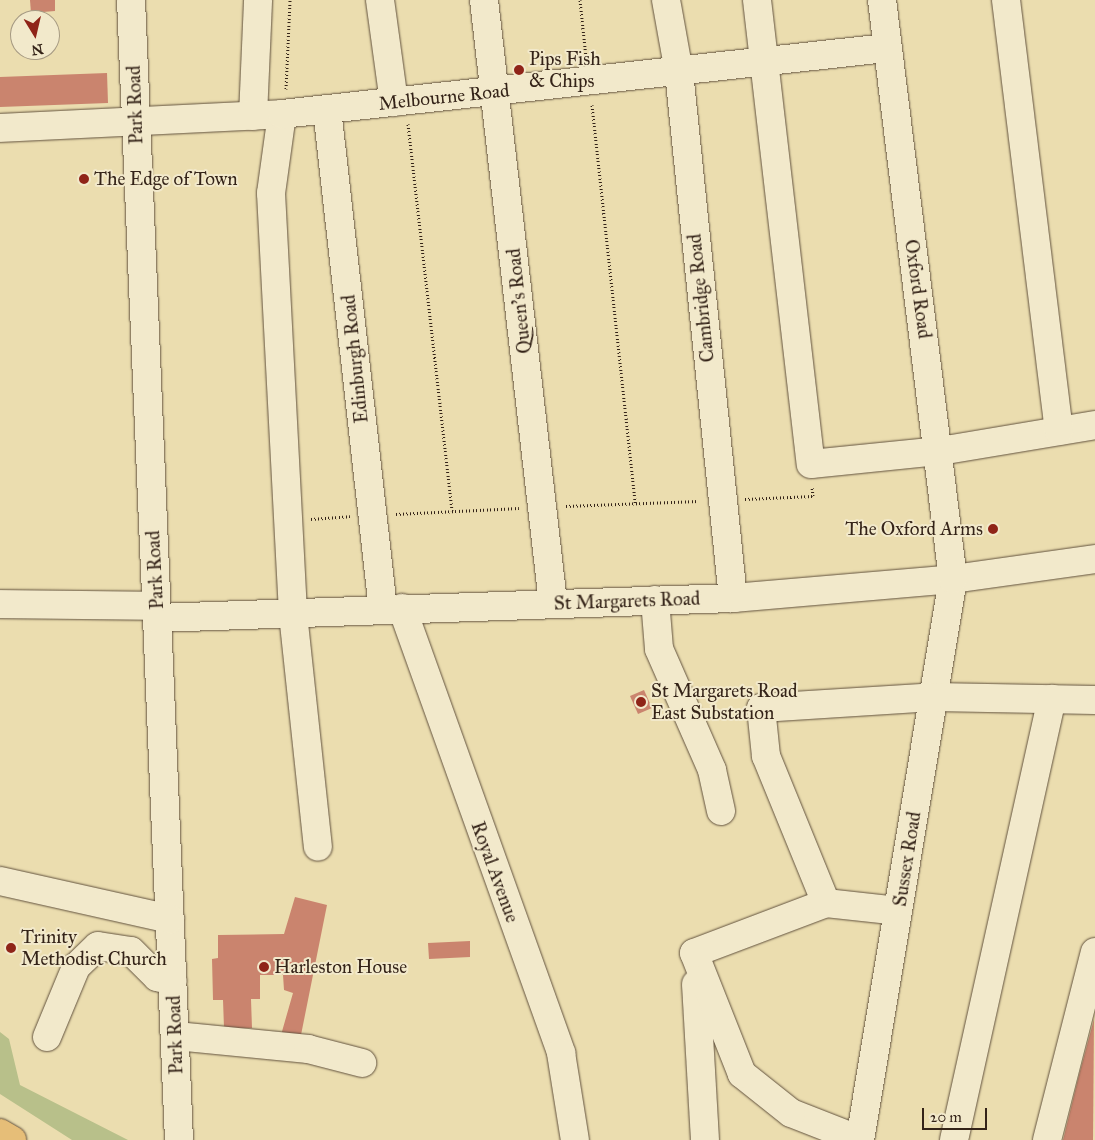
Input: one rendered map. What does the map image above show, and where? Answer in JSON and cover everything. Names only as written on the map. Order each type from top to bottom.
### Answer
[{"type":"highway","points":[[0,1133],[12,1140]]},
{"type":"street","name":"Park Road","points":[[131,0],[179,1140]]},
{"type":"street","points":[[253,116],[258,0]]},
{"type":"street","points":[[380,0],[400,102]]},
{"type":"street","name":"Queen's Road","points":[[484,0],[553,603]]},
{"type":"street","name":"Cambridge Road","points":[[666,0],[679,72],[733,598]]},
{"type":"street","points":[[757,0],[811,464],[940,451],[1095,425]]},
{"type":"street","name":"Oxford Road","points":[[882,0],[940,451],[953,579]]},
{"type":"street","points":[[1006,0],[1059,431]]},
{"type":"street","name":"Melbourne Road","points":[[0,128],[136,123],[283,114],[887,48]]},
{"type":"street","name":"Edinburgh Road","points":[[327,109],[392,608]]},
{"type":"street","points":[[283,114],[271,193],[293,614],[318,847]]},
{"type":"street","name":"St Margarets Road","points":[[0,604],[157,612],[293,614],[392,608],[733,598],[953,579],[1095,559]]},
{"type":"street","name":"Sussex Road","points":[[860,1140],[953,579]]},
{"type":"street","points":[[656,600],[659,649],[712,770],[721,811]]},
{"type":"street","name":"Royal Avenue","points":[[392,608],[561,1053],[575,1140]]},
{"type":"street","points":[[826,903],[766,756],[761,708],[934,697],[1095,700]]},
{"type":"street","points":[[954,1140],[1052,699]]},
{"type":"street","points":[[0,881],[170,919]]},
{"type":"street","points":[[694,953],[826,903],[898,911]]},
{"type":"street","points":[[47,1037],[76,967],[98,946],[131,951],[157,977],[173,981]]},
{"type":"street","points":[[1047,1140],[1095,952]]},
{"type":"street","points":[[694,953],[720,1028],[742,1074],[791,1113],[860,1140]]},
{"type":"street","points":[[694,953],[705,1140]]},
{"type":"street","points":[[176,1036],[308,1049],[362,1063]]},
{"type":"path","points":[[283,114],[290,0]]},
{"type":"path","points":[[580,0],[635,504]]},
{"type":"path","points":[[400,102],[452,511]]},
{"type":"green space","points":[[0,1032],[9,1039],[20,1085],[128,1140],[72,1140],[0,1094]]},
{"type":"building","points":[[30,0],[55,0],[55,10],[31,10]]},
{"type":"building","points":[[107,73],[108,103],[0,107],[0,77]]},
{"type":"building","name":"St Margarets Road East Substation","points":[[644,690],[652,708],[638,714],[630,696]]},
{"type":"building","name":"Harleston House","points":[[295,897],[327,905],[300,1040],[281,1035],[293,993],[284,990],[283,975],[260,975],[260,999],[251,999],[252,1028],[224,1028],[223,1000],[213,1000],[212,959],[218,958],[218,935],[284,934]]},
{"type":"building","points":[[470,941],[470,957],[429,959],[428,943]]},
{"type":"building","points":[[1094,1019],[1093,1140],[1063,1140],[1079,1075]]},
{"type":"place","name":"Pips Fish & Chips","points":[[519,70]]},
{"type":"place","name":"The Edge of Town","points":[[84,179]]},
{"type":"place","name":"The Oxford Arms","points":[[993,529]]},
{"type":"place","name":"St Margarets Road East Substation","points":[[641,702]]},
{"type":"place","name":"Trinity Methodist Church","points":[[11,948]]},
{"type":"place","name":"Harleston House","points":[[264,967]]}]
